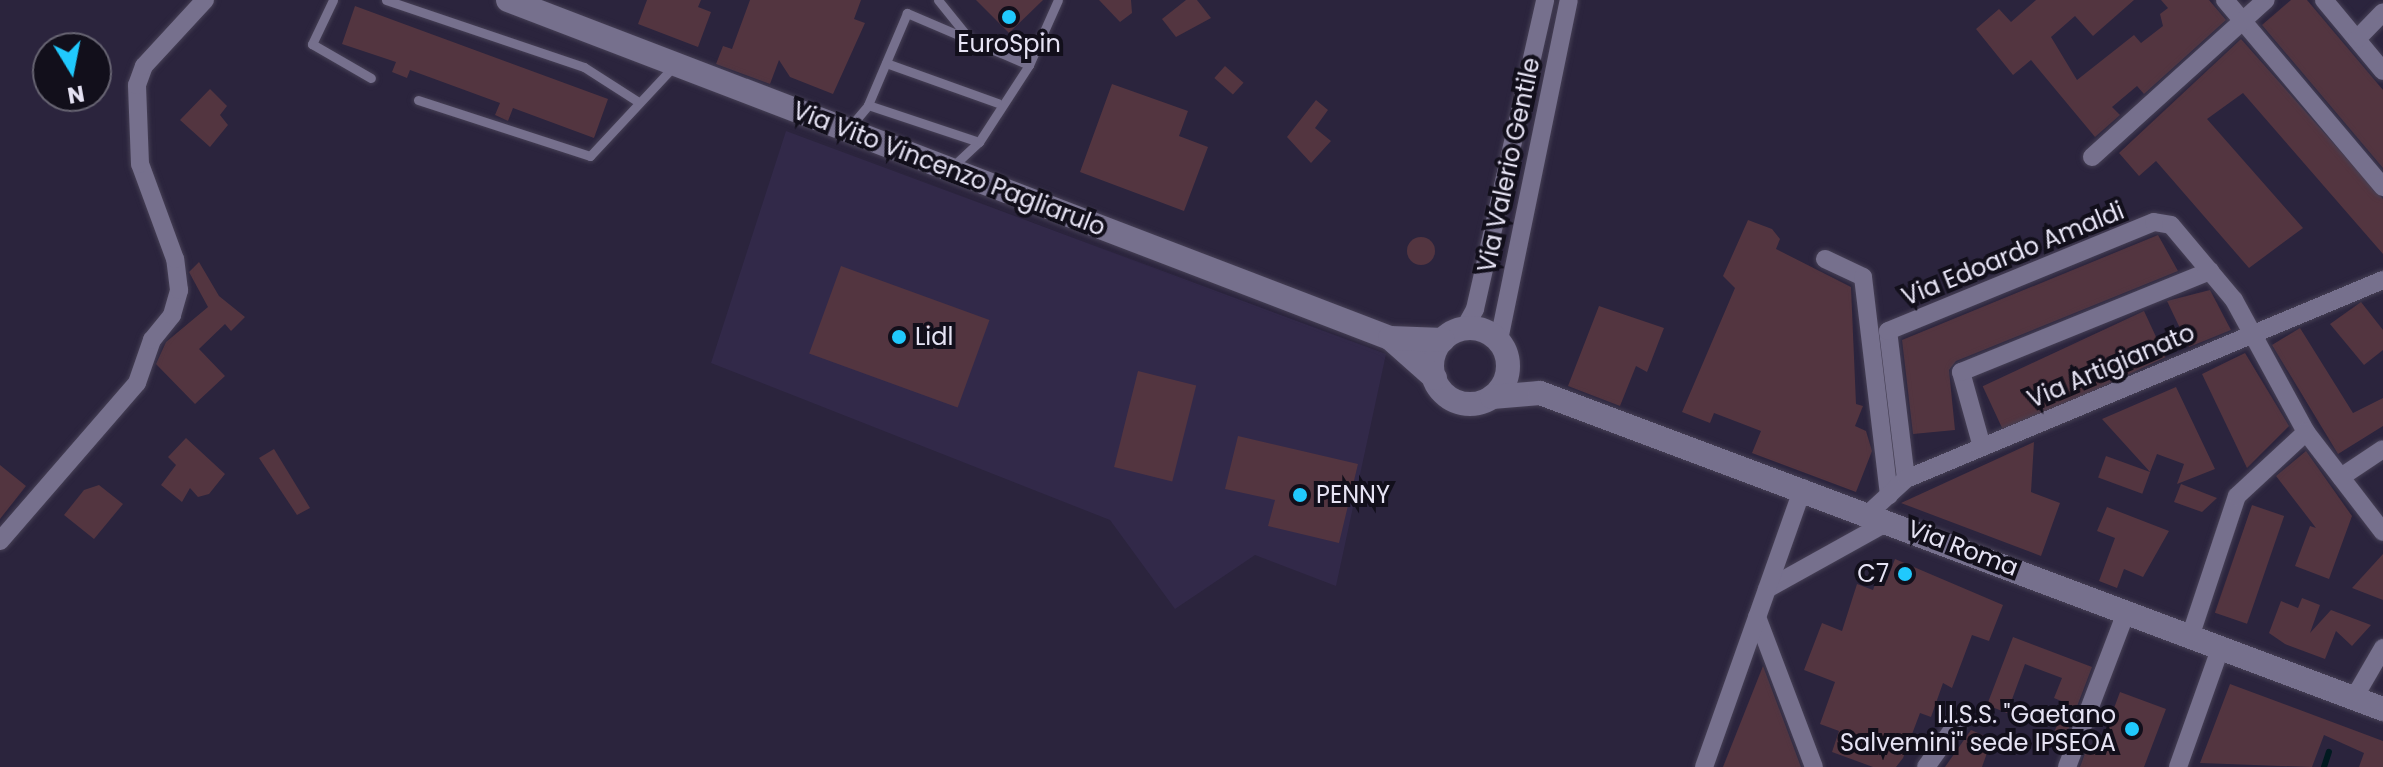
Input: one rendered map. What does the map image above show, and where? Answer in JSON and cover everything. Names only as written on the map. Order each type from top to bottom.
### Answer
[{"type":"street","points":[[0,541],[137,383],[152,340],[172,315],[179,290],[175,259],[140,164],[137,85],[144,66],[205,0]]},
{"type":"street","name":"Via Vito Vincenzo Pagliarulo","points":[[508,0],[1390,338],[1435,378]]},
{"type":"street","name":"Via Valerio Gentile","points":[[1453,334],[1475,309],[1545,0]]},
{"type":"street","name":"Via Valerio Gentile","points":[[1499,340],[1569,0]]},
{"type":"street","points":[[2225,0],[2383,187]]},
{"type":"street","points":[[2092,157],[2266,0]]},
{"type":"street","points":[[2324,0],[2383,71]]},
{"type":"street","points":[[2357,39],[2383,12]]},
{"type":"street","name":"Via Edoardo Amaldi","points":[[1906,479],[1888,331],[2154,222],[2171,225],[2210,271],[2250,333],[2306,432],[2383,532]]},
{"type":"street","points":[[1825,259],[1863,277],[1889,495]]},
{"type":"street","points":[[1982,447],[1961,372],[2210,271]]},
{"type":"street","name":"Via Artigianato","points":[[1767,589],[1879,517],[1889,495],[1906,479],[2383,280]]},
{"type":"street","points":[[1453,334],[1499,340],[1508,364],[1492,397],[1455,401],[1435,378],[1432,361],[1453,334]]},
{"type":"street","name":"Via Vito Vincenzo Pagliarulo","points":[[1390,338],[1453,334]]},
{"type":"street","name":"Via Roma","points":[[1508,364],[1540,393],[1803,488],[2383,709]]},
{"type":"street","name":"Via Roma","points":[[1492,397],[1540,393]]},
{"type":"street","points":[[2191,634],[2237,496],[2306,432]]},
{"type":"street","points":[[2341,477],[2383,449]]},
{"type":"street","points":[[1704,767],[1803,488]]},
{"type":"street","points":[[2067,767],[2127,610]]},
{"type":"street","points":[[1757,617],[1810,764]]},
{"type":"street","points":[[2178,767],[2221,646]]},
{"type":"street","points":[[2354,698],[2383,648]]},
{"type":"street","points":[[1926,767],[1956,725]]},
{"type":"lane","points":[[333,0],[312,44],[371,78]]},
{"type":"lane","points":[[386,0],[584,67],[637,101]]},
{"type":"lane","points":[[848,130],[868,105],[912,0]]},
{"type":"lane","points":[[938,0],[970,40]]},
{"type":"lane","points":[[949,169],[979,142],[998,103],[1029,65],[1058,0]]},
{"type":"lane","points":[[907,13],[1029,65]]},
{"type":"lane","points":[[886,63],[998,103]]},
{"type":"lane","points":[[418,100],[590,156],[637,101],[675,64]]},
{"type":"lane","points":[[868,105],[979,142]]},
{"type":"shaded area","points":[[786,131],[1386,354],[1336,586],[1255,555],[1175,609],[1110,520],[711,363]]},
{"type":"building","points":[[647,0],[701,0],[698,7],[711,12],[698,47],[638,24]]},
{"type":"building","points":[[750,0],[861,0],[854,19],[865,23],[833,94],[790,77],[779,60],[770,84],[716,64],[723,46],[732,49]]},
{"type":"building","name":"EuroSpin","points":[[976,0],[1043,0],[1009,33]]},
{"type":"building","points":[[1099,0],[1131,0],[1132,13],[1120,22]]},
{"type":"building","points":[[1186,0],[1197,0],[1211,18],[1176,37],[1162,19]]},
{"type":"building","points":[[2036,0],[2134,0],[2093,36],[2075,16],[2051,37],[2077,80],[2134,35],[2141,43],[2163,26],[2160,14],[2168,8],[2161,0],[2209,0],[2226,20],[2144,94],[2137,86],[2112,107],[2120,115],[2095,137],[2031,60],[2013,75],[1976,29],[1999,9],[2011,22]]},
{"type":"building","points":[[2291,0],[2307,0],[2383,90],[2383,168],[2262,25]]},
{"type":"building","points":[[355,6],[608,99],[594,138],[513,108],[508,121],[495,115],[500,103],[410,70],[407,78],[392,72],[396,62],[342,44]]},
{"type":"building","points":[[2241,39],[2383,199],[2383,254],[2243,93],[2207,119],[2303,228],[2249,268],[2156,161],[2139,176],[2119,153]]},
{"type":"building","points":[[1225,66],[1244,83],[1233,95],[1214,78]]},
{"type":"building","points":[[1112,84],[1188,111],[1179,136],[1208,147],[1184,211],[1080,172]]},
{"type":"building","points":[[210,89],[227,106],[220,115],[228,125],[210,147],[180,120]]},
{"type":"building","points":[[1316,100],[1328,110],[1315,128],[1331,141],[1311,163],[1287,137]]},
{"type":"building","points":[[1748,220],[1772,229],[1780,239],[1776,249],[1851,287],[1856,404],[1863,406],[1855,426],[1866,431],[1872,451],[1856,492],[1752,453],[1761,431],[1714,413],[1710,423],[1682,412],[1735,288],[1723,276]]},
{"type":"building","points":[[2158,235],[2178,271],[1956,361],[1949,370],[1955,430],[1913,434],[1902,340]]},
{"type":"building","points":[[1421,237],[1431,241],[1435,251],[1431,261],[1421,265],[1411,261],[1407,251],[1411,241]]},
{"type":"building","points":[[199,262],[219,296],[245,317],[231,331],[225,324],[199,349],[225,376],[195,404],[156,364],[166,342],[208,307],[189,272]]},
{"type":"building","name":"Lidl","points":[[841,266],[989,320],[958,407],[809,353]]},
{"type":"building","points":[[2210,290],[2231,330],[2189,347],[2167,301]]},
{"type":"building","points":[[2361,302],[2383,330],[2383,350],[2364,365],[2330,324]]},
{"type":"building","points":[[1599,306],[1664,328],[1647,372],[1636,366],[1620,406],[1568,386]]},
{"type":"building","points":[[2144,311],[2166,357],[2004,432],[1983,386]]},
{"type":"building","points":[[2300,328],[2353,413],[2383,398],[2383,426],[2338,454],[2272,345]]},
{"type":"building","points":[[2245,353],[2289,426],[2247,468],[2202,374]]},
{"type":"building","points":[[1138,371],[1196,386],[1172,482],[1114,467]]},
{"type":"building","points":[[2176,387],[2215,469],[2177,484],[2184,464],[2157,454],[2150,472],[2102,419]]},
{"type":"building","name":"PENNY","points":[[1238,436],[1358,464],[1339,543],[1268,526],[1275,500],[1225,489]]},
{"type":"building","points":[[186,438],[225,474],[209,494],[198,497],[190,488],[182,502],[161,485],[176,465],[168,457]]},
{"type":"building","points":[[2034,442],[2031,492],[2060,503],[2041,556],[1901,503]]},
{"type":"building","points":[[274,449],[310,508],[297,515],[259,458]]},
{"type":"building","points":[[2306,451],[2352,516],[2329,579],[2295,566],[2310,526],[2316,528],[2276,476]]},
{"type":"building","points":[[2106,456],[2150,472],[2142,494],[2098,478]]},
{"type":"building","points":[[0,465],[26,486],[0,519]]},
{"type":"building","points":[[2181,484],[2217,498],[2202,512],[2174,502]]},
{"type":"building","points":[[99,485],[123,504],[94,539],[64,515],[84,490]]},
{"type":"building","points":[[2252,505],[2284,516],[2247,624],[2215,613]]},
{"type":"building","points":[[2107,507],[2169,531],[2143,577],[2124,569],[2117,588],[2099,581],[2115,538],[2097,531]]},
{"type":"building","points":[[2383,554],[2383,600],[2352,588]]},
{"type":"building","points":[[1895,559],[2003,605],[1989,641],[1972,635],[1952,688],[1943,683],[1931,717],[1920,713],[1903,758],[1896,767],[1873,767],[1832,752],[1839,731],[1820,724],[1835,682],[1804,670],[1822,623],[1842,631],[1857,584],[1873,590],[1878,576],[1887,580]]},
{"type":"building","points":[[2302,598],[2320,605],[2310,633],[2331,610],[2371,625],[2352,646],[2336,631],[2325,659],[2285,644],[2269,633],[2281,601],[2298,608]]},
{"type":"building","points":[[2013,637],[2092,667],[2062,746],[2051,740],[2066,703],[2054,698],[2062,678],[2025,664],[2007,713],[1987,705]]},
{"type":"building","points":[[1763,666],[1801,767],[1723,767]]},
{"type":"building","points":[[2230,684],[2383,741],[2383,767],[2359,767],[2364,753],[2324,735],[2312,767],[2200,763]]},
{"type":"building","name":"I.I.S.S. \"Gaetano Salvemini\" sede IPSEOA","points":[[2120,692],[2166,709],[2144,767],[2080,767],[2087,748],[2098,751]]},
{"type":"building","points":[[1971,730],[1992,739],[1982,767],[1945,767]]},
{"type":"waterway","points":[[2324,767],[2329,752]]},
{"type":"place","name":"EuroSpin","points":[[1009,17]]},
{"type":"place","name":"Lidl","points":[[899,337]]},
{"type":"place","name":"PENNY","points":[[1300,495]]},
{"type":"place","name":"C7","points":[[1905,574]]},
{"type":"place","name":"I.I.S.S. \"Gaetano Salvemini\" sede IPSEOA","points":[[2132,729]]}]
